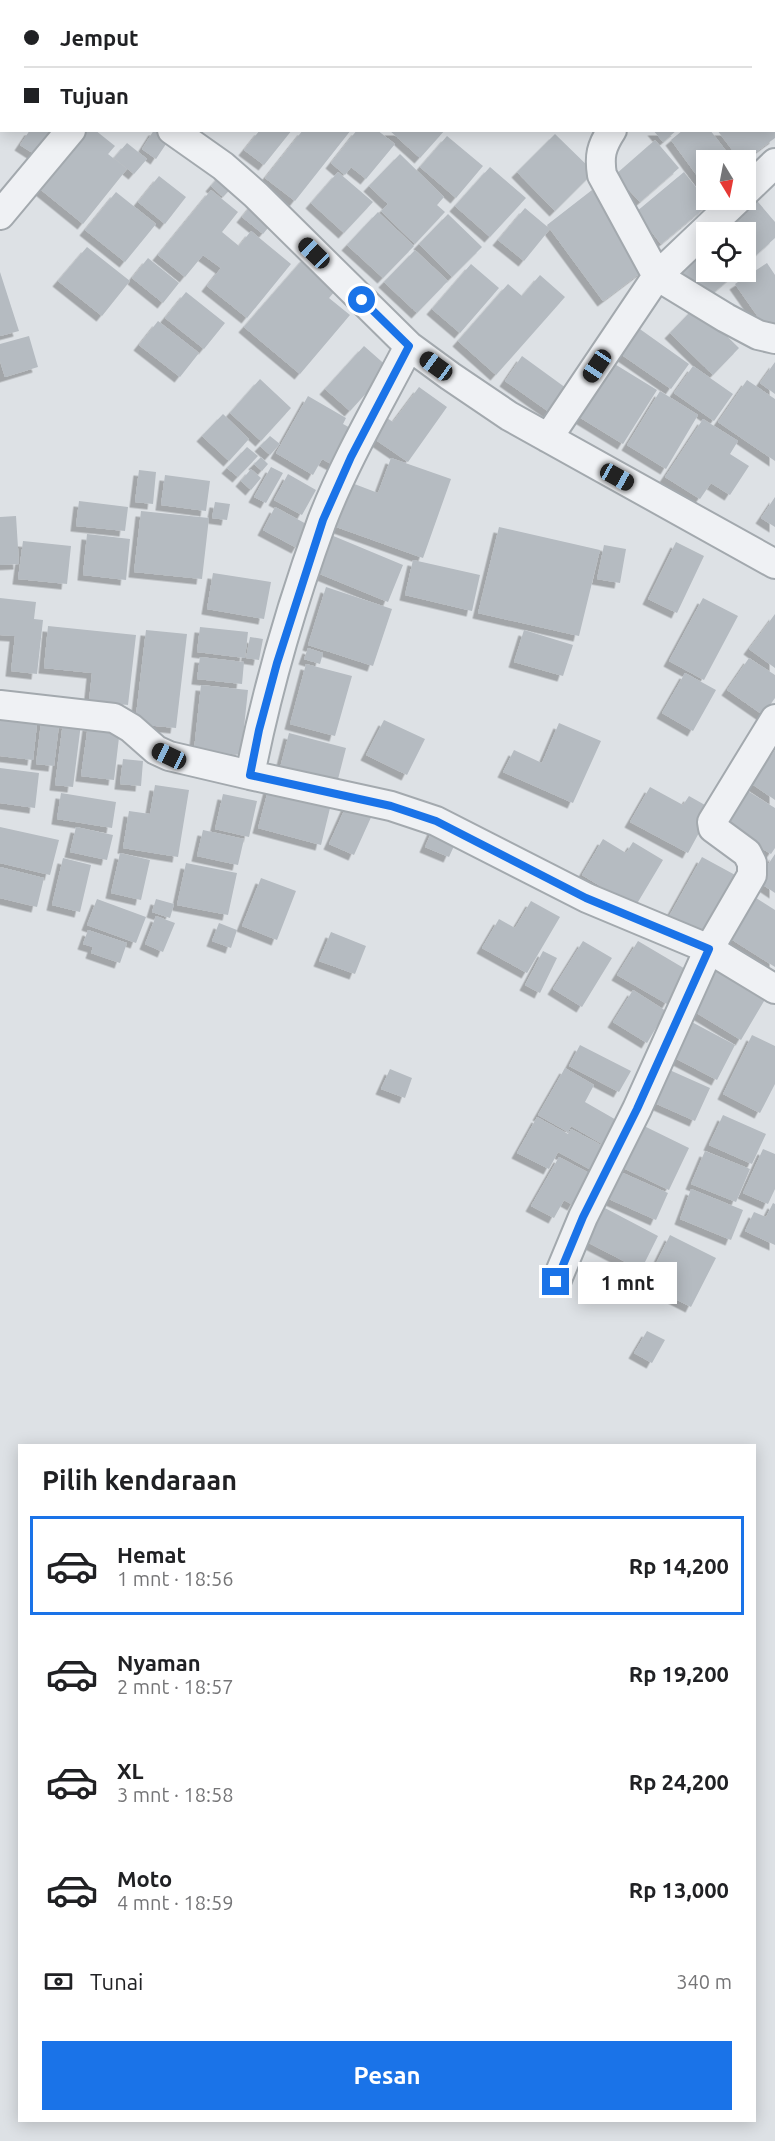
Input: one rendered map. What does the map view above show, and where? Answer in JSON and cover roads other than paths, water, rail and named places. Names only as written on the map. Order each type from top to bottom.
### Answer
[{"type":"street","points":[[0,215],[69,132]]},
{"type":"street","points":[[175,132],[223,166],[256,195],[409,346],[509,416],[775,564]]},
{"type":"street","points":[[611,132],[599,159],[602,175],[657,276],[726,318],[758,335],[775,339]]},
{"type":"street","points":[[756,181],[775,163]]},
{"type":"street","points":[[548,438],[657,276],[726,210]]},
{"type":"street","points":[[250,775],[274,674],[323,520],[351,457],[409,346]]},
{"type":"street","points":[[0,705],[114,718],[131,728],[156,750],[169,756],[391,806],[436,821],[586,898],[709,949],[775,989]]},
{"type":"street","points":[[556,1282],[583,1217],[637,1109],[709,949],[750,880],[753,870],[747,853],[713,828],[712,819],[775,719]]}]
